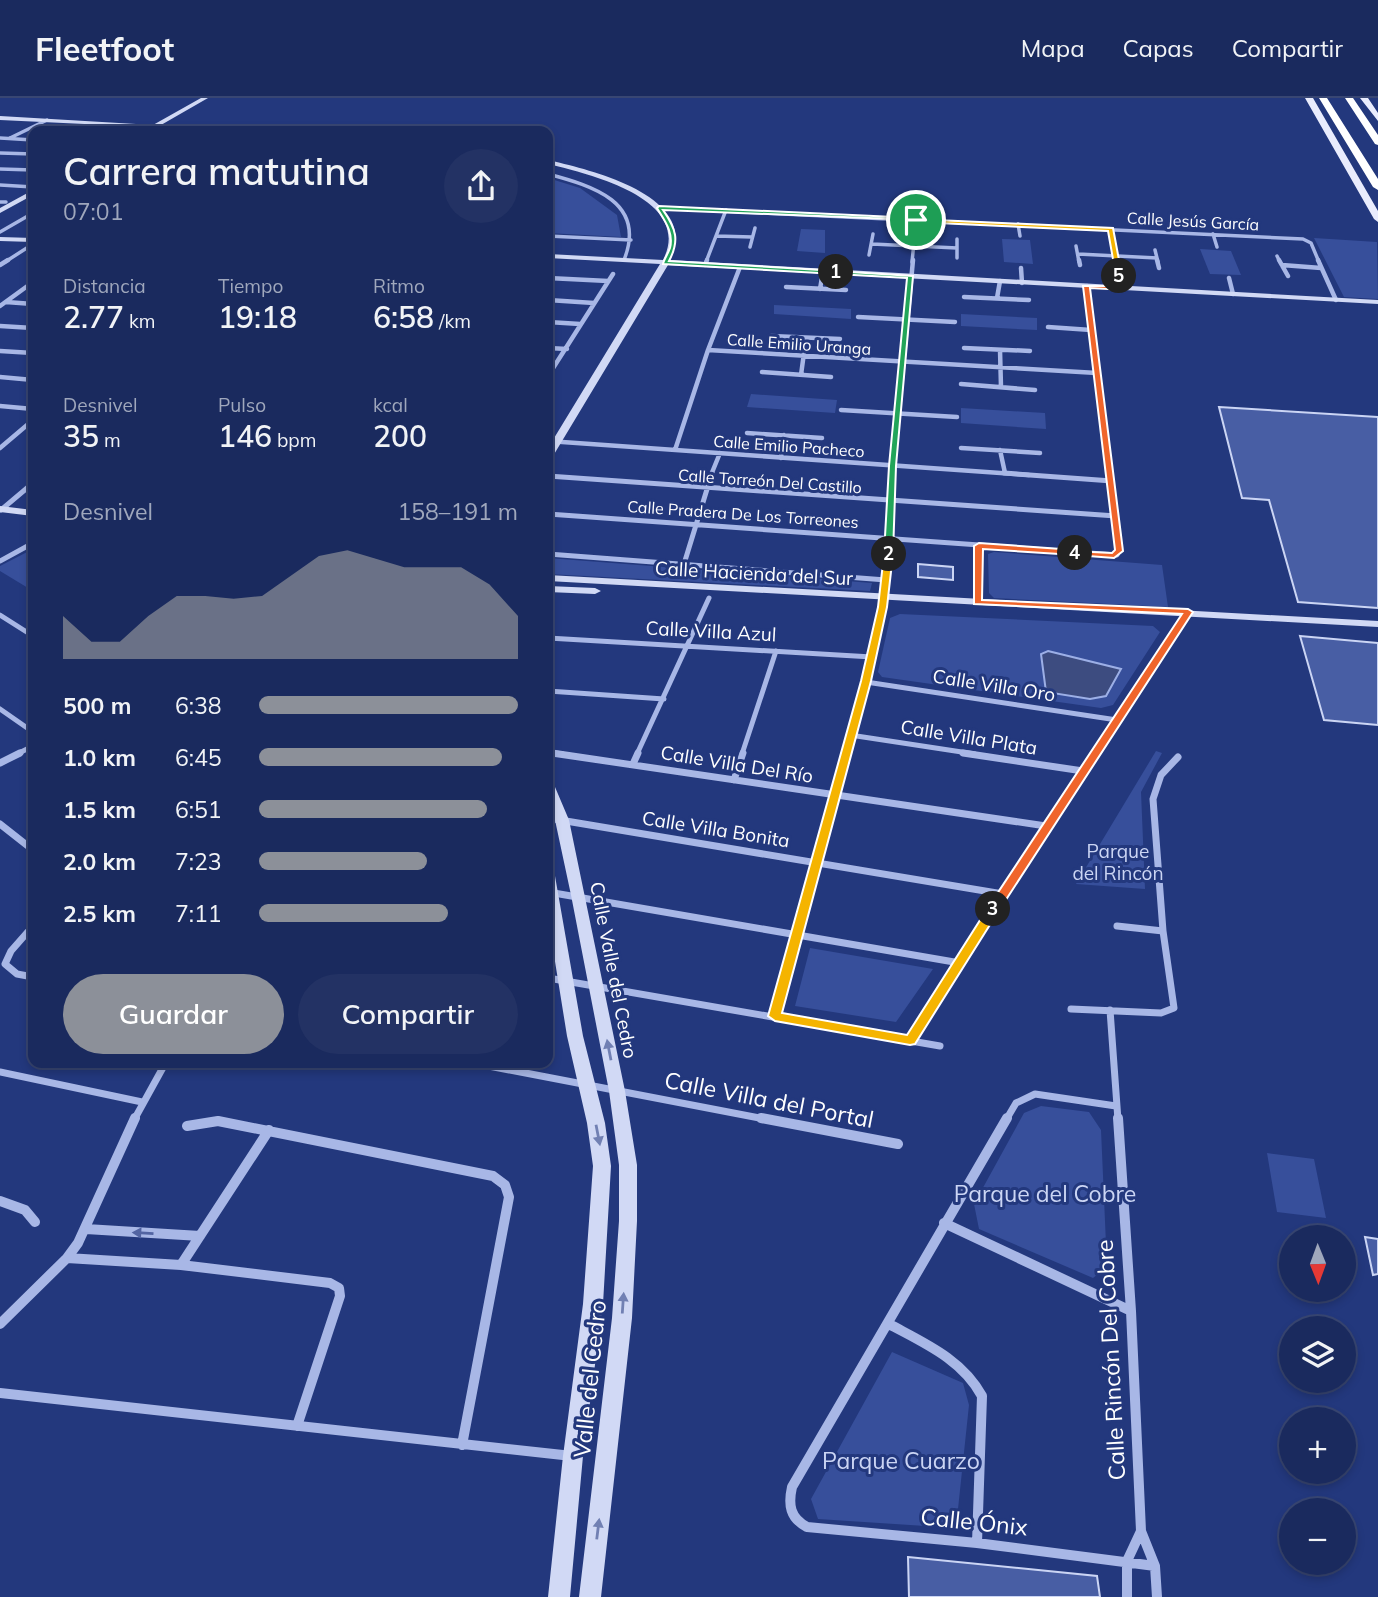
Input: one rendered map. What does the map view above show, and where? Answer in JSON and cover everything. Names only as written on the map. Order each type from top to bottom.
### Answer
[{"type":"highway","points":[[1309,98],[1338,123]]},
{"type":"highway","points":[[1323,98],[1378,187]]},
{"type":"highway","points":[[1349,98],[1378,142]]},
{"type":"highway","points":[[1367,125],[1378,127]]},
{"type":"highway","points":[[1344,161],[1353,146]]},
{"type":"main road","points":[[1309,98],[1378,219]]},
{"type":"main road","points":[[1364,98],[1378,119]]},
{"type":"street","points":[[148,126],[194,98]]},
{"type":"street","points":[[152,126],[205,98]]},
{"type":"street","points":[[2,119],[120,126]]},
{"type":"street","points":[[35,126],[47,120]]},
{"type":"street","points":[[155,125],[167,126]]},
{"type":"street","points":[[10,138],[28,129]]},
{"type":"street","points":[[0,138],[28,139]]},
{"type":"street","points":[[0,153],[28,154]]},
{"type":"street","points":[[553,163],[610,180],[659,208],[671,226],[674,237],[673,247],[665,263],[553,440]]},
{"type":"street","points":[[0,169],[28,170]]},
{"type":"street","points":[[553,176],[584,186],[612,201],[631,227],[631,240],[625,260]]},
{"type":"street","points":[[0,186],[28,189]]},
{"type":"street","points":[[2,205],[28,192]]},
{"type":"street","name":"Calle Jesús García","points":[[659,208],[1306,240],[1311,243],[1321,268]]},
{"type":"street","points":[[705,265],[726,210]]},
{"type":"street","points":[[775,1016],[866,681],[883,602],[890,539],[892,466],[917,213]]},
{"type":"street","points":[[0,232],[28,216]]},
{"type":"street","points":[[1018,225],[1020,236]]},
{"type":"street","points":[[750,247],[755,228]]},
{"type":"street","points":[[1111,229],[1122,288]]},
{"type":"street","points":[[869,256],[873,234]]},
{"type":"street","points":[[1213,234],[1217,247]]},
{"type":"street","points":[[553,236],[631,240]]},
{"type":"street","points":[[716,236],[752,237]]},
{"type":"street","points":[[0,239],[28,242]]},
{"type":"street","points":[[957,239],[957,258]]},
{"type":"street","points":[[872,244],[957,248]]},
{"type":"street","points":[[0,265],[28,245]]},
{"type":"street","points":[[1076,246],[1080,265]]},
{"type":"street","points":[[1155,250],[1159,268]]},
{"type":"street","points":[[1078,254],[1157,258]]},
{"type":"street","points":[[553,256],[1378,302]]},
{"type":"street","points":[[1277,256],[1288,276]]},
{"type":"street","points":[[1282,265],[1321,268],[1336,300]]},
{"type":"street","points":[[676,450],[708,350],[740,267]]},
{"type":"street","points":[[1021,268],[1022,282]]},
{"type":"street","points":[[820,289],[823,271]]},
{"type":"street","points":[[553,369],[612,274]]},
{"type":"street","points":[[553,278],[608,281]]},
{"type":"street","points":[[1229,278],[1233,294]]},
{"type":"street","points":[[997,298],[1000,281]]},
{"type":"street","points":[[0,306],[28,286]]},
{"type":"street","points":[[1087,286],[1116,516]]},
{"type":"street","points":[[786,287],[846,290]]},
{"type":"street","points":[[964,297],[1029,300]]},
{"type":"street","points":[[553,300],[594,303]]},
{"type":"street","points":[[5,302],[28,303]]},
{"type":"street","points":[[858,317],[955,322]]},
{"type":"street","points":[[553,322],[580,324]]},
{"type":"street","points":[[0,326],[28,328]]},
{"type":"street","points":[[1048,327],[1091,330]]},
{"type":"street","points":[[771,336],[840,339]]},
{"type":"street","points":[[801,374],[806,338]]},
{"type":"street","points":[[553,348],[567,349]]},
{"type":"street","points":[[964,348],[1030,351]]},
{"type":"street","name":"Calle Emilio Uranga","points":[[708,350],[1097,373]]},
{"type":"street","points":[[1000,350],[1001,387]]},
{"type":"street","points":[[0,351],[28,353]]},
{"type":"street","points":[[761,372],[831,377]]},
{"type":"street","points":[[0,377],[28,380]]},
{"type":"street","points":[[961,384],[1035,390]]},
{"type":"street","points":[[0,407],[28,409]]},
{"type":"street","points":[[841,410],[957,417]]},
{"type":"street","points":[[0,448],[28,424]]},
{"type":"street","points":[[747,433],[822,438]]},
{"type":"street","points":[[781,458],[784,435]]},
{"type":"street","name":"Calle Emilio Pacheco","points":[[553,442],[1112,481]]},
{"type":"street","points":[[961,448],[1041,453]]},
{"type":"street","points":[[1000,450],[1005,473]]},
{"type":"street","points":[[684,564],[706,488],[720,453]]},
{"type":"street","name":"Calle Torreón Del Castillo","points":[[553,477],[1116,516]]},
{"type":"street","points":[[1,510],[28,487]]},
{"type":"street","points":[[1,510],[28,513]]},
{"type":"street","name":"Calle Pradera De Los Torreones","points":[[553,513],[1117,555],[1119,551],[1116,516]]},
{"type":"street","points":[[0,561],[28,546]]},
{"type":"street","points":[[978,602],[979,546]]},
{"type":"street","points":[[553,554],[886,580]]},
{"type":"street","name":"Calle Hacienda del Sur","points":[[553,579],[883,602],[1378,624]]},
{"type":"street","name":"Calle Hacienda del Sur","points":[[553,589],[709,598],[978,602],[1378,632]]},
{"type":"street","points":[[633,764],[709,598]]},
{"type":"street","points":[[0,615],[28,633]]},
{"type":"street","points":[[910,1040],[1046,826],[1186,617]]},
{"type":"street","name":"Calle Villa Azul","points":[[553,638],[872,657]]},
{"type":"street","points":[[734,780],[776,651]]},
{"type":"street","name":"Calle Villa Oro","points":[[866,681],[1117,720]]},
{"type":"street","points":[[553,691],[664,699]]},
{"type":"street","points":[[0,709],[28,729]]},
{"type":"street","name":"Calle Villa Plata","points":[[850,735],[1083,771]]},
{"type":"street","points":[[0,762],[28,748]]},
{"type":"street","name":"Calle Villa Del Río","points":[[553,753],[1046,826]]},
{"type":"street","points":[[1070,1009],[1161,1013],[1174,1008],[1163,931],[1153,792],[1161,773],[1178,757]]},
{"type":"street","name":"Calle Villa Bonita","points":[[555,819],[1003,894]]},
{"type":"street","name":"Calle Valle del Cedro","points":[[555,819],[578,895],[617,1091],[628,1165]]},
{"type":"street","points":[[0,824],[28,846]]},
{"type":"street","points":[[553,887],[578,895],[960,963]]},
{"type":"street","points":[[553,908],[587,1086]]},
{"type":"street","points":[[1117,926],[1163,931]]},
{"type":"street","points":[[28,932],[11,951],[5,964],[18,974],[28,976]]},
{"type":"street","points":[[553,979],[940,1046]]},
{"type":"street","name":"Calle Rincón Del Cobre","points":[[1110,1010],[1131,1311],[1141,1531],[1155,1566],[1157,1597]]},
{"type":"street","points":[[0,1324],[67,1258],[86,1229],[142,1102],[162,1068]]},
{"type":"street","name":"Calle Villa del Portal","points":[[498,1068],[898,1144]]},
{"type":"street","points":[[0,1072],[142,1102]]},
{"type":"street","name":"Valle del Cedro","points":[[559,1597],[573,1456],[593,1304],[602,1166],[600,1143],[587,1086]]},
{"type":"street","points":[[977,1543],[982,1396],[977,1382],[963,1369],[889,1324],[944,1223],[1016,1102],[1035,1094],[1116,1106]]},
{"type":"street","points":[[187,1126],[218,1121],[269,1130],[493,1175],[505,1185],[509,1197],[462,1445]]},
{"type":"street","points":[[181,1265],[269,1130]]},
{"type":"street","name":"Valle del Cedro","points":[[590,1597],[622,1318],[628,1221],[628,1165]]},
{"type":"street","points":[[0,1201],[22,1207],[31,1213],[35,1222]]},
{"type":"street","points":[[944,1223],[1131,1311]]},
{"type":"street","points":[[86,1229],[200,1236]]},
{"type":"street","points":[[67,1258],[181,1265],[330,1283],[339,1288],[340,1296],[297,1426]]},
{"type":"street","name":"Calle Ónix","points":[[889,1324],[792,1487],[789,1506],[791,1515],[797,1522],[807,1527],[977,1543],[1155,1566]]},
{"type":"street","points":[[0,1393],[573,1456]]},
{"type":"street","name":"Calle Rincón Del Cobre","points":[[1127,1597],[1127,1561],[1141,1531]]},
{"type":"green space","points":[[553,180],[580,188],[617,215],[621,237],[553,233]]},
{"type":"green space","points":[[801,229],[825,230],[825,253],[797,251]]},
{"type":"green space","points":[[1314,238],[1377,242],[1378,299],[1344,297]]},
{"type":"green space","points":[[1002,239],[1030,240],[1033,264],[1004,262]]},
{"type":"green space","points":[[1200,249],[1231,251],[1241,275],[1210,274]]},
{"type":"green space","points":[[774,305],[851,309],[851,319],[774,314]]},
{"type":"green space","points":[[961,314],[1037,318],[1037,330],[961,326]]},
{"type":"green space","points":[[751,394],[837,400],[835,413],[747,407]]},
{"type":"green space","points":[[961,408],[1045,413],[1046,429],[961,423]]},
{"type":"green space","points":[[28,552],[28,588],[0,571],[0,566]]},
{"type":"green space","points":[[994,552],[1162,565],[1168,607],[994,598],[989,593],[988,554]]},
{"type":"green space","points":[[553,558],[872,583],[870,591],[553,574]]},
{"type":"green space","points":[[900,614],[1153,626],[1160,632],[1113,705],[1101,708],[882,677],[878,672],[890,618]]},
{"type":"green space","name":"Parque del Rincón","points":[[1156,751],[1162,753],[1141,792],[1145,889],[1076,884]]},
{"type":"green space","points":[[810,948],[933,969],[896,1022],[795,1006]]},
{"type":"green space","name":"Parque del Cobre","points":[[1041,1106],[1089,1112],[1101,1130],[1107,1267],[1093,1278],[979,1229],[974,1204],[1024,1113]]},
{"type":"green space","points":[[1267,1153],[1314,1159],[1326,1218],[1277,1212]]},
{"type":"green space","name":"Parque Cuarzo","points":[[892,1352],[963,1383],[969,1405],[956,1528],[818,1519],[811,1499]]},
{"type":"shaded area","points":[[1048,651],[1121,669],[1106,696],[1090,699],[1046,692],[1041,654]]},
{"type":"building","points":[[1219,407],[1378,417],[1378,608],[1298,602],[1269,500],[1242,498]]},
{"type":"building","points":[[918,564],[953,567],[953,580],[918,577]]},
{"type":"building","points":[[1300,636],[1378,643],[1378,725],[1324,720]]},
{"type":"building","points":[[1365,1237],[1378,1239],[1378,1274],[1373,1275]]},
{"type":"building","points":[[908,1557],[1097,1576],[1100,1597],[909,1597]]},
{"type":"route","points":[[659,208],[916,220],[1111,229],[1122,288],[1087,286],[1119,553],[1110,555],[979,546],[978,602],[1188,612],[1046,826],[910,1040],[775,1016],[866,681],[883,607],[890,539],[892,466],[910,276],[665,263],[673,247],[674,237],[671,226],[659,208]]}]
